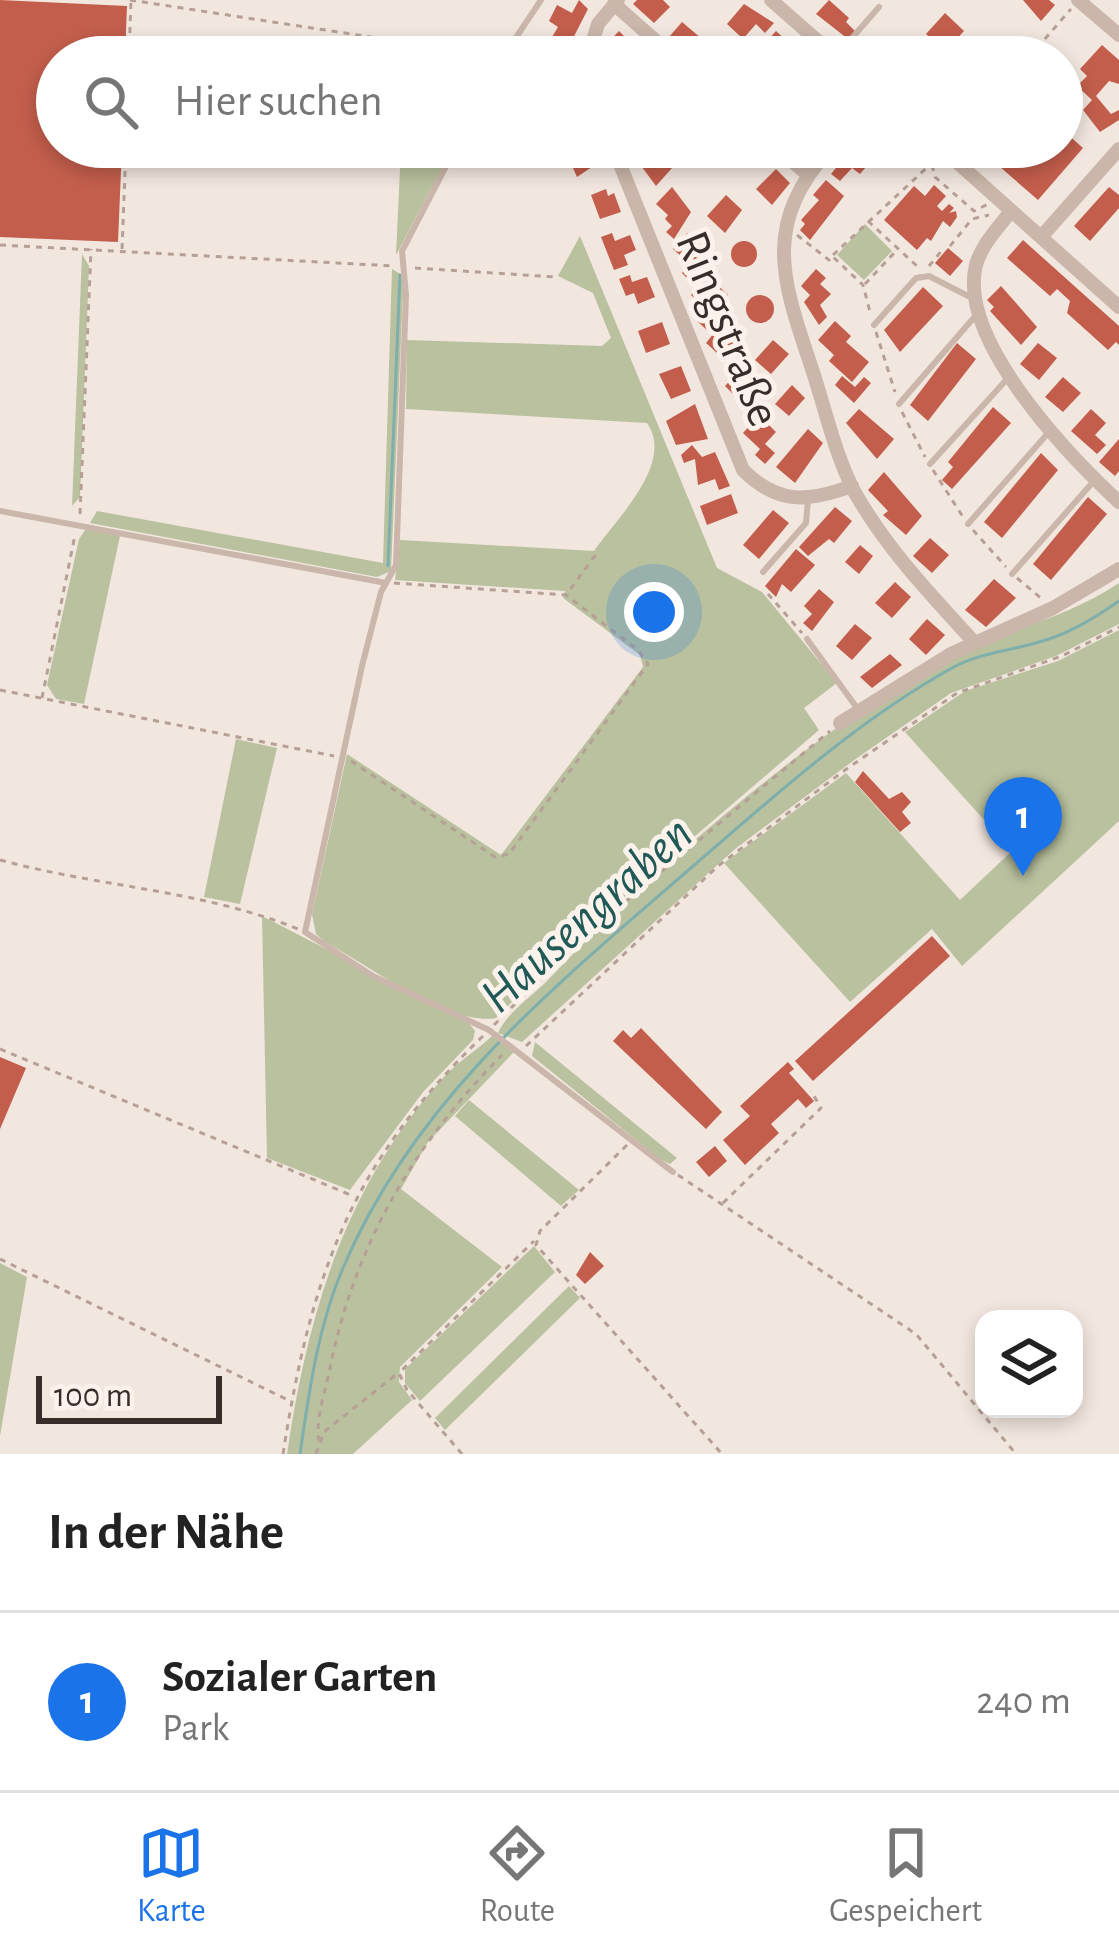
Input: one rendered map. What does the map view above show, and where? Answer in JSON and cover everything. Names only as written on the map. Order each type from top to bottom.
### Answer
[{"type":"street","points":[[771,0],[812,36]]},
{"type":"street","points":[[1078,0],[1119,35]]},
{"type":"street","points":[[594,36],[616,2],[652,36]]},
{"type":"street","points":[[1042,236],[1119,149]]},
{"type":"street","name":"Ringstraße","points":[[621,168],[735,456],[771,493],[808,500]]},
{"type":"street","points":[[800,168],[807,174]]},
{"type":"street","points":[[812,168],[785,226],[784,279],[852,487],[911,574],[974,642]]},
{"type":"street","points":[[963,168],[1119,307]]},
{"type":"street","points":[[1011,211],[977,261],[976,306],[1011,374],[1051,430],[1119,502]]},
{"type":"street","points":[[808,500],[852,487]]},
{"type":"street","points":[[840,723],[974,642],[1053,608],[1119,569]]},
{"type":"lane","points":[[514,36],[541,0]]},
{"type":"lane","points":[[854,36],[879,8]]},
{"type":"lane","points":[[444,168],[402,251],[406,295],[396,565],[386,583],[305,932],[373,976],[493,1032],[673,1172]]},
{"type":"lane","points":[[874,325],[916,278],[926,274],[976,306],[899,404]]},
{"type":"lane","points":[[930,464],[1011,374]]},
{"type":"lane","points":[[968,524],[1051,430]]},
{"type":"lane","points":[[1012,574],[1095,480]]},
{"type":"lane","points":[[763,572],[806,523],[808,500]]},
{"type":"lane","points":[[0,511],[386,583]]},
{"type":"lane","points":[[807,639],[859,711]]},
{"type":"path","points":[[129,36],[130,0],[379,36]]},
{"type":"path","points":[[1047,36],[1078,0]]},
{"type":"path","points":[[122,251],[125,168]]},
{"type":"path","points":[[785,226],[829,260],[866,219],[926,168]]},
{"type":"path","points":[[933,168],[935,177],[974,211],[982,211],[994,196]]},
{"type":"path","points":[[977,261],[951,245],[972,219],[992,214]]},
{"type":"path","points":[[866,219],[926,274],[943,249]]},
{"type":"path","points":[[0,245],[556,277]]},
{"type":"path","points":[[42,698],[78,523],[91,249]]},
{"type":"path","points":[[863,285],[896,250]]},
{"type":"path","points":[[832,256],[863,285],[910,435],[968,524],[1012,574],[1053,608]]},
{"type":"path","points":[[566,595],[597,553]]},
{"type":"path","points":[[0,690],[343,757],[495,857],[509,854],[648,664],[638,650],[566,595],[386,583]]},
{"type":"path","points":[[768,594],[807,639]]},
{"type":"path","points":[[520,1051],[718,866],[845,770],[957,693],[1062,656],[1119,627]]},
{"type":"path","points":[[284,1454],[324,1267],[354,1196],[413,1108],[594,927],[840,723]]},
{"type":"path","points":[[0,860],[83,883],[236,905],[305,932]]},
{"type":"path","points":[[316,1454],[348,1293],[402,1176],[457,1101],[509,1043]]},
{"type":"path","points":[[0,1049],[354,1196]]},
{"type":"path","points":[[722,1204],[821,1108],[811,1091]]},
{"type":"path","points":[[319,1441],[399,1373],[536,1240],[623,1153],[630,1138]]},
{"type":"path","points":[[673,1172],[916,1334],[1016,1454]]},
{"type":"path","points":[[536,1240],[542,1256],[722,1454]]},
{"type":"path","points":[[0,1259],[292,1402]]},
{"type":"path","points":[[399,1373],[406,1390],[462,1454]]},
{"type":"green space","points":[[400,168],[442,168],[396,255]]},
{"type":"green space","points":[[865,224],[892,251],[864,280],[837,255]]},
{"type":"green space","points":[[580,236],[717,568],[762,592],[837,683],[804,708],[819,730],[575,939],[496,1018],[477,1018],[409,991],[325,942],[316,934],[312,914],[347,754],[501,855],[643,667],[640,655],[563,598],[565,591],[395,580],[400,540],[594,551],[640,490],[654,455],[647,423],[406,409],[407,340],[602,346],[611,338],[593,293],[558,276]]},
{"type":"green space","points":[[82,254],[89,266],[80,497],[72,506]]},
{"type":"green space","points":[[392,269],[402,275],[403,292],[391,571],[377,577],[90,523],[97,511],[383,563]]},
{"type":"green space","points":[[86,529],[120,536],[84,704],[56,699],[47,685],[79,539]]},
{"type":"green space","points":[[1119,583],[1119,624],[1056,656],[951,693],[735,849],[522,1042],[498,1033],[513,1012],[636,893],[798,756],[909,681]]},
{"type":"green space","points":[[1119,630],[1119,821],[962,966],[932,929],[850,1002],[724,863],[846,773],[960,900],[1012,851],[905,732],[965,691],[1058,661]]},
{"type":"green space","points":[[236,739],[277,748],[240,904],[204,897]]},
{"type":"green space","points":[[262,916],[468,1022],[475,1031],[473,1040],[423,1092],[350,1190],[267,1158]]},
{"type":"green space","points":[[492,1036],[514,1052],[428,1142],[401,1189],[502,1267],[400,1367],[399,1382],[412,1400],[353,1454],[287,1454],[306,1351],[356,1207],[409,1119],[448,1072]]},
{"type":"green space","points":[[535,1042],[677,1158],[670,1164],[660,1159],[532,1056]]},
{"type":"green space","points":[[469,1100],[579,1190],[561,1206],[455,1116]]},
{"type":"green space","points":[[534,1246],[555,1272],[420,1401],[405,1383],[405,1369]]},
{"type":"green space","points":[[0,1263],[27,1277],[0,1436]]},
{"type":"green space","points":[[569,1286],[580,1298],[445,1430],[435,1418]]},
{"type":"building","points":[[0,0],[127,6],[126,36],[36,36],[36,168],[121,168],[118,242],[0,237]]},
{"type":"building","points":[[579,0],[588,9],[574,36],[553,36],[558,27],[549,21],[557,5],[572,13]]},
{"type":"building","points":[[663,0],[670,7],[654,23],[633,4]]},
{"type":"building","points":[[829,0],[849,18],[846,22],[855,31],[844,36],[816,14]]},
{"type":"building","points":[[1023,0],[1049,0],[1055,5],[1041,21]]},
{"type":"building","points":[[744,4],[774,23],[765,33],[756,24],[746,36],[727,24]]},
{"type":"building","points":[[945,13],[964,31],[959,36],[926,34]]},
{"type":"building","points":[[682,22],[698,36],[670,36]]},
{"type":"building","points":[[1102,45],[1119,60],[1119,84],[1109,81],[1096,96],[1111,114],[1119,110],[1119,120],[1100,132],[1083,110],[1092,100],[1083,92],[1087,76],[1083,66]]},
{"type":"building","points":[[643,168],[672,168],[656,186]]},
{"type":"building","points":[[836,168],[852,168],[840,181],[831,174]]},
{"type":"building","points":[[1001,168],[1066,168],[1038,200]]},
{"type":"building","points":[[776,169],[790,183],[772,205],[756,189]]},
{"type":"building","points":[[826,180],[844,196],[810,240],[800,230],[805,224],[801,220],[819,200],[813,195]]},
{"type":"building","points":[[934,185],[946,196],[937,206],[942,211],[949,204],[954,208],[949,213],[956,211],[957,217],[950,227],[943,221],[931,241],[927,238],[917,250],[884,220],[914,186],[925,196]]},
{"type":"building","points":[[672,187],[691,212],[674,239],[666,232],[672,226],[665,219],[668,215],[656,204]]},
{"type":"building","points":[[1109,187],[1119,195],[1119,208],[1090,241],[1074,226]]},
{"type":"building","points":[[606,189],[608,196],[614,193],[621,212],[600,219],[591,195]]},
{"type":"building","points":[[726,195],[742,210],[725,233],[707,216]]},
{"type":"building","points":[[612,233],[615,241],[630,235],[636,250],[624,255],[628,265],[614,270],[601,237]]},
{"type":"building","points":[[687,233],[706,250],[694,263],[704,272],[693,284],[682,273],[690,264],[673,249]]},
{"type":"building","points":[[1023,240],[1119,326],[1119,345],[1116,342],[1108,350],[1067,313],[1070,301],[1057,289],[1050,296],[1007,258]]},
{"type":"building","points":[[744,241],[757,254],[744,267],[731,254]]},
{"type":"building","points":[[948,248],[963,261],[950,276],[935,263]]},
{"type":"building","points":[[816,269],[826,278],[820,284],[831,294],[820,305],[827,317],[819,325],[804,302],[810,295],[801,286]]},
{"type":"building","points":[[630,275],[632,282],[647,277],[655,297],[638,304],[634,293],[626,296],[619,279]]},
{"type":"building","points":[[708,276],[728,295],[711,314],[719,321],[709,332],[697,321],[707,310],[691,295]]},
{"type":"building","points":[[1001,286],[1037,327],[1021,345],[990,311],[994,307],[987,300]]},
{"type":"building","points":[[923,287],[943,306],[900,352],[884,330]]},
{"type":"building","points":[[760,295],[770,299],[774,309],[770,319],[760,323],[750,319],[746,309],[750,299]]},
{"type":"building","points":[[835,321],[851,336],[846,342],[869,362],[852,382],[829,361],[834,355],[818,340]]},
{"type":"building","points":[[662,322],[670,344],[646,353],[638,331]]},
{"type":"building","points":[[718,328],[739,347],[726,361],[706,343]]},
{"type":"building","points":[[773,340],[789,354],[771,374],[755,360]]},
{"type":"building","points":[[957,343],[976,359],[928,421],[910,405]]},
{"type":"building","points":[[1038,343],[1057,358],[1039,380],[1020,364]]},
{"type":"building","points":[[681,366],[691,391],[671,399],[659,374]]},
{"type":"building","points":[[738,372],[757,390],[744,405],[725,386]]},
{"type":"building","points":[[842,376],[855,387],[864,377],[871,383],[854,403],[835,385]]},
{"type":"building","points":[[1063,377],[1081,393],[1063,412],[1045,397]]},
{"type":"building","points":[[792,385],[805,398],[789,416],[775,404]]},
{"type":"building","points":[[695,404],[708,439],[676,445],[666,421]]},
{"type":"building","points":[[993,407],[1011,423],[952,489],[942,480],[953,467],[948,462]]},
{"type":"building","points":[[859,409],[894,439],[877,459],[846,423]]},
{"type":"building","points":[[1091,409],[1106,423],[1095,435],[1106,445],[1097,454],[1071,431]]},
{"type":"building","points":[[759,415],[776,432],[765,444],[775,453],[765,464],[755,455],[760,449],[743,433]]},
{"type":"building","points":[[808,429],[823,443],[795,483],[776,467]]},
{"type":"building","points":[[1119,439],[1119,471],[1115,476],[1099,462]]},
{"type":"building","points":[[692,445],[702,457],[715,452],[730,486],[719,490],[715,479],[698,485],[695,459],[684,463],[681,455]]},
{"type":"building","points":[[1041,453],[1058,470],[1002,538],[984,522]]},
{"type":"building","points":[[884,472],[922,516],[906,535],[883,515],[888,511],[868,490]]},
{"type":"building","points":[[731,494],[738,513],[707,525],[700,506]]},
{"type":"building","points":[[1088,497],[1107,514],[1051,580],[1033,564]]},
{"type":"building","points":[[835,507],[852,521],[834,543],[829,539],[808,556],[799,547]]},
{"type":"building","points":[[773,510],[789,523],[759,559],[743,545]]},
{"type":"building","points":[[930,538],[949,555],[932,573],[913,556]]},
{"type":"building","points":[[860,545],[873,556],[859,574],[845,562]]},
{"type":"building","points":[[796,549],[815,565],[791,592],[782,584],[776,597],[765,586]]},
{"type":"building","points":[[994,579],[1016,598],[986,627],[965,610]]},
{"type":"building","points":[[895,582],[911,597],[892,618],[875,603]]},
{"type":"building","points":[[819,589],[834,602],[812,631],[803,623],[812,614],[804,606]]},
{"type":"building","points":[[927,619],[945,635],[926,655],[909,639]]},
{"type":"building","points":[[855,624],[872,638],[852,660],[836,646]]},
{"type":"building","points":[[890,654],[902,665],[872,688],[860,677]]},
{"type":"building","points":[[863,771],[889,799],[902,792],[911,802],[902,812],[911,823],[900,832],[855,782]]},
{"type":"building","points":[[932,936],[950,956],[813,1081],[795,1061]]},
{"type":"building","points":[[641,1028],[722,1112],[706,1129],[613,1041],[623,1030],[631,1038]]},
{"type":"building","points":[[0,1057],[26,1068],[0,1129]]},
{"type":"building","points":[[788,1062],[794,1069],[789,1073],[814,1101],[806,1108],[798,1099],[771,1124],[779,1133],[745,1165],[723,1140],[750,1116],[740,1106]]},
{"type":"building","points":[[715,1146],[727,1161],[709,1177],[696,1162]]},
{"type":"building","points":[[590,1252],[604,1266],[585,1284],[576,1275]]},
{"type":"waterway","points":[[388,566],[400,275]]},
{"type":"waterway","name":"Hausengraben","points":[[300,1454],[321,1336],[343,1268],[409,1150],[494,1048],[722,841],[883,711],[962,663],[1060,635],[1119,601]]},
{"type":"place","name":"Sozialer Garten","points":[[1023,876]]}]
